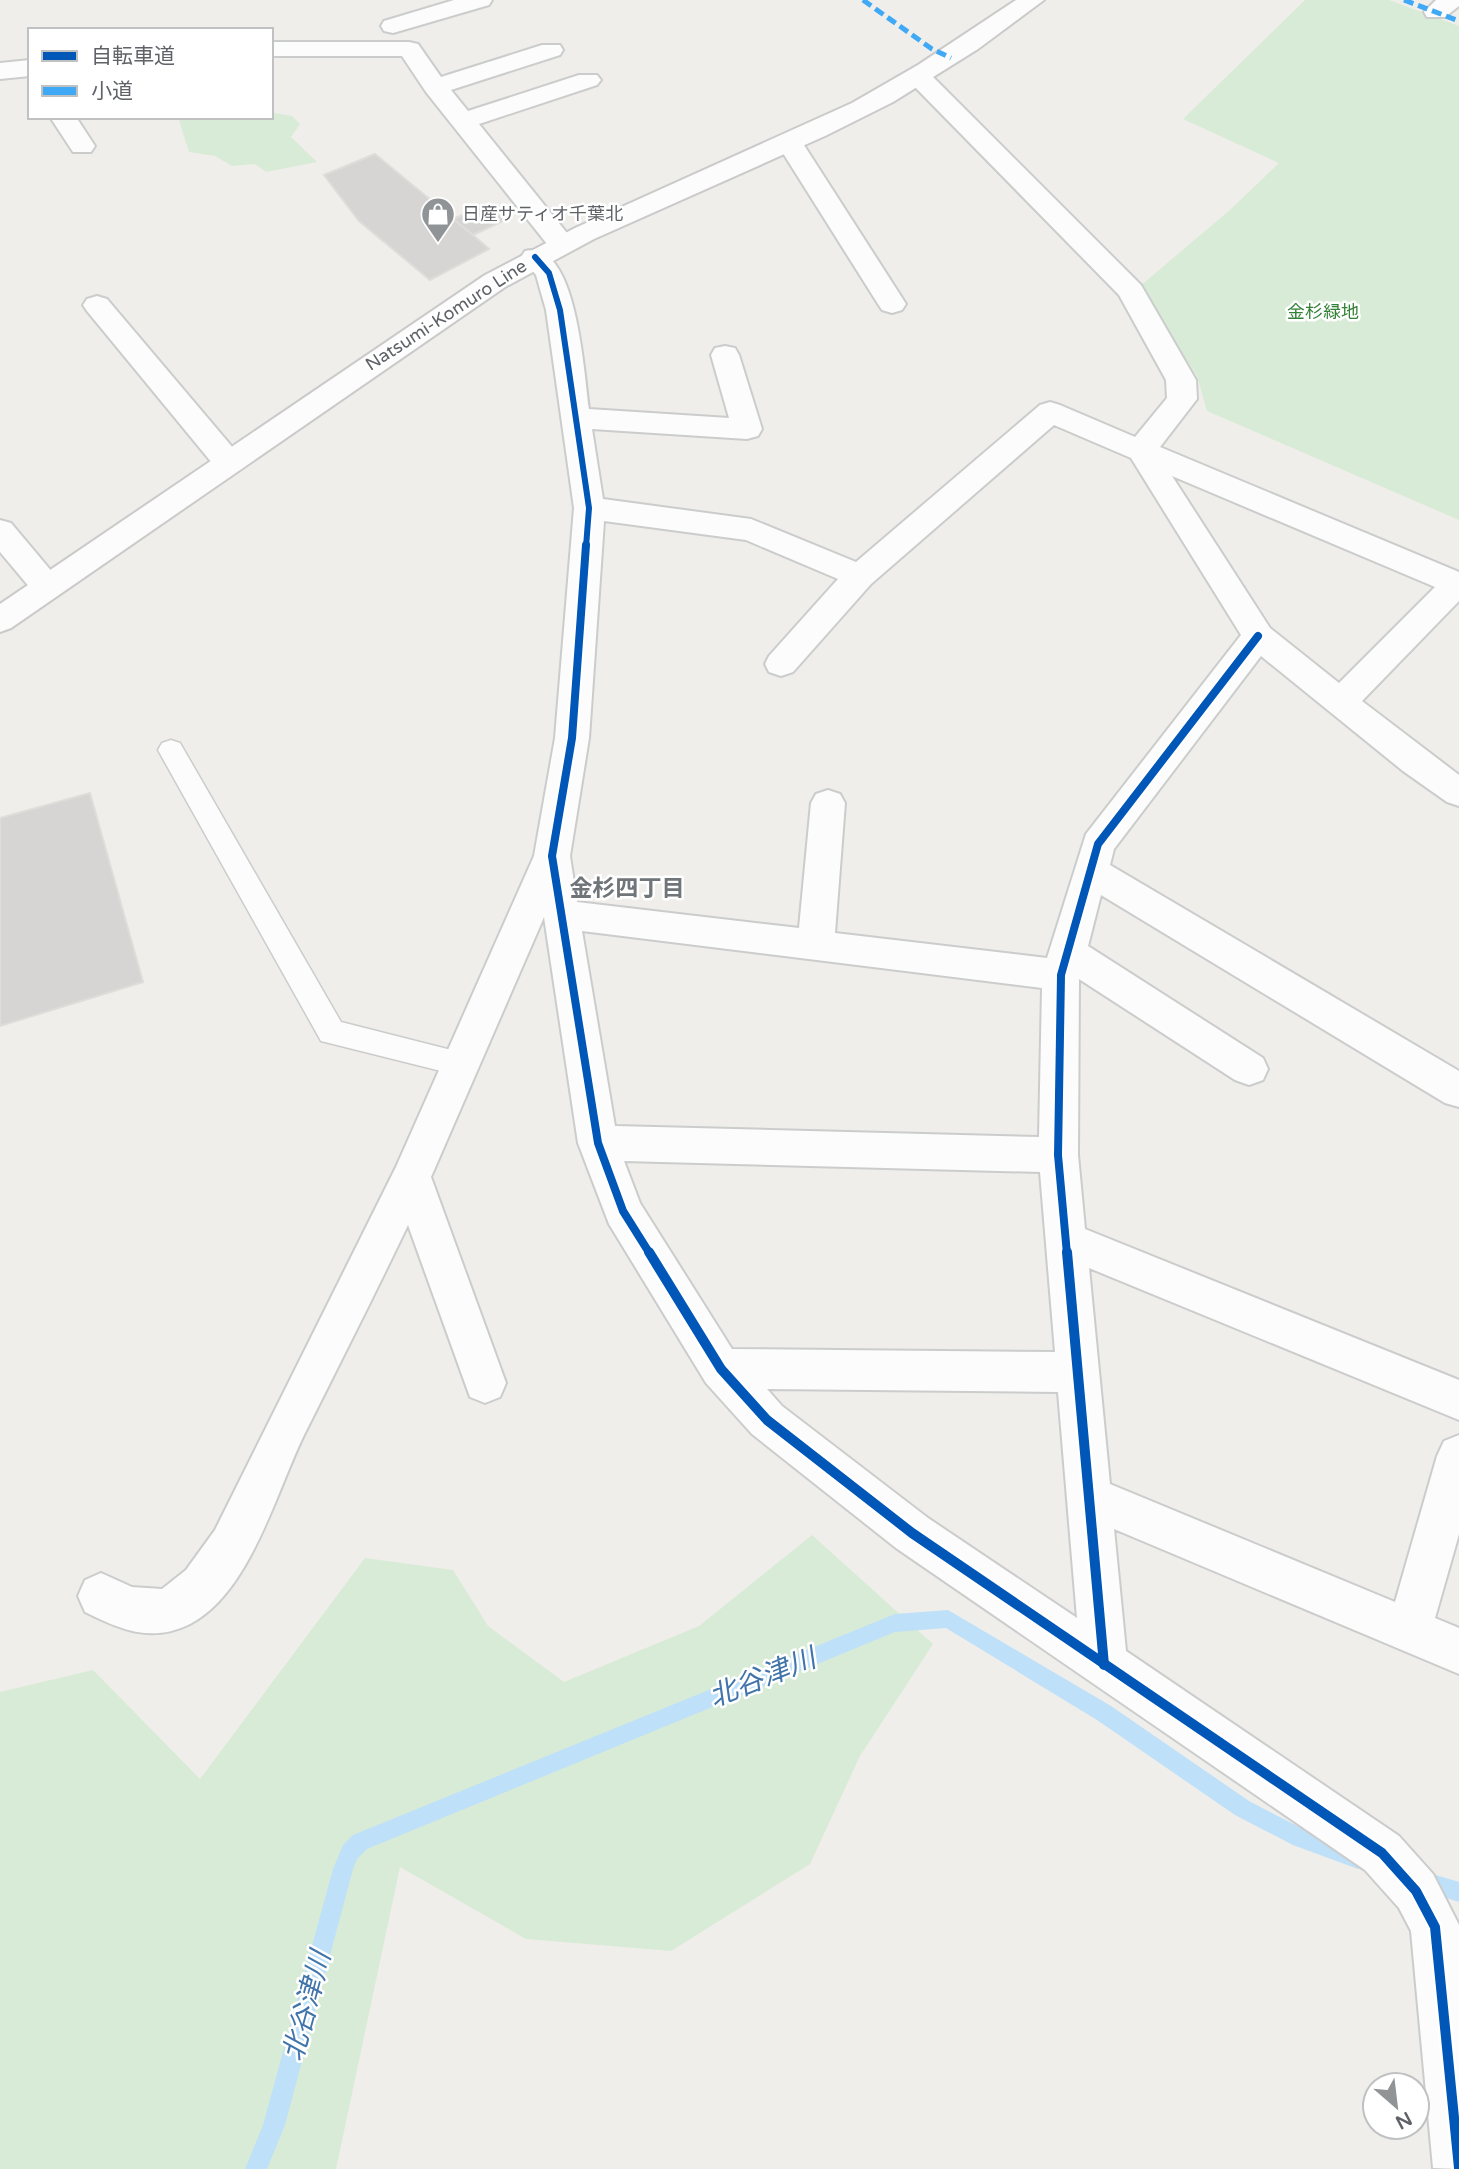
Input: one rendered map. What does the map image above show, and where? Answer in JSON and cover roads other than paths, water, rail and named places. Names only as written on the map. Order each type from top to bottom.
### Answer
[{"type":"street","points":[[101,1595],[134,1613],[156,1613],[183,1602],[211,1578],[225,1559],[260,1479],[411,1177],[552,856],[572,738],[589,508],[560,310],[550,273],[548,250],[463,121],[386,18],[480,0]]},
{"type":"street","name":"Natsumi-Komuro Line","points":[[0,620],[415,334],[548,250],[789,142],[919,77],[1032,0]]},
{"type":"street","points":[[273,49],[409,50]]},
{"type":"street","points":[[435,87],[551,50]]},
{"type":"street","points":[[0,71],[28,68]]},
{"type":"street","points":[[919,77],[1131,291],[1181,380],[1182,399],[1141,450]]},
{"type":"street","points":[[463,121],[587,80]]},
{"type":"street","points":[[64,119],[82,146]]},
{"type":"street","points":[[789,142],[892,304]]},
{"type":"street","points":[[97,305],[228,462]]},
{"type":"street","points":[[574,418],[747,429],[725,355]]},
{"type":"street","points":[[781,664],[860,576],[1050,412],[1457,583],[1340,702]]},
{"type":"street","points":[[1141,450],[1258,636],[1415,762],[1459,793]]},
{"type":"street","points":[[589,508],[751,530],[860,576]]},
{"type":"street","points":[[0,531],[47,587]]},
{"type":"street","points":[[1104,1665],[1058,1154],[1063,963],[1098,844],[1258,636]]},
{"type":"street","points":[[816,946],[828,803]]},
{"type":"street","points":[[552,856],[598,1143],[623,1211],[721,1369],[766,1420],[912,1533],[1382,1853],[1416,1891],[1435,1927],[1459,2168]]},
{"type":"street","points":[[1090,871],[1459,1091]]},
{"type":"street","points":[[560,914],[816,946],[1063,963],[1249,1069]]},
{"type":"street","points":[[598,1143],[1058,1154]]},
{"type":"street","points":[[411,1177],[485,1383]]},
{"type":"street","points":[[1066,1240],[1459,1401]]},
{"type":"street","points":[[721,1369],[1077,1372]]},
{"type":"street","points":[[1409,1631],[1459,1456]]},
{"type":"street","points":[[1089,1497],[1459,1651]]},
{"type":"lane","points":[[171,750],[331,1032],[460,1064]]},
{"type":"waterway","name":"北谷津川","points":[[256,2169],[274,2125],[343,1869],[350,1852],[360,1842],[895,1623],[948,1619],[1104,1713],[1242,1808],[1300,1838],[1358,1859]]},
{"type":"waterway","name":"北谷津川","points":[[1419,1880],[1459,1892]]},
{"type":"place","name":"日産サティオ千葉北","points":[[438,244]]},
{"type":"district","name":"金杉四丁目","points":[[627,888]]},
{"type":"park label","name":"金杉緑地","points":[[1323,312]]}]
